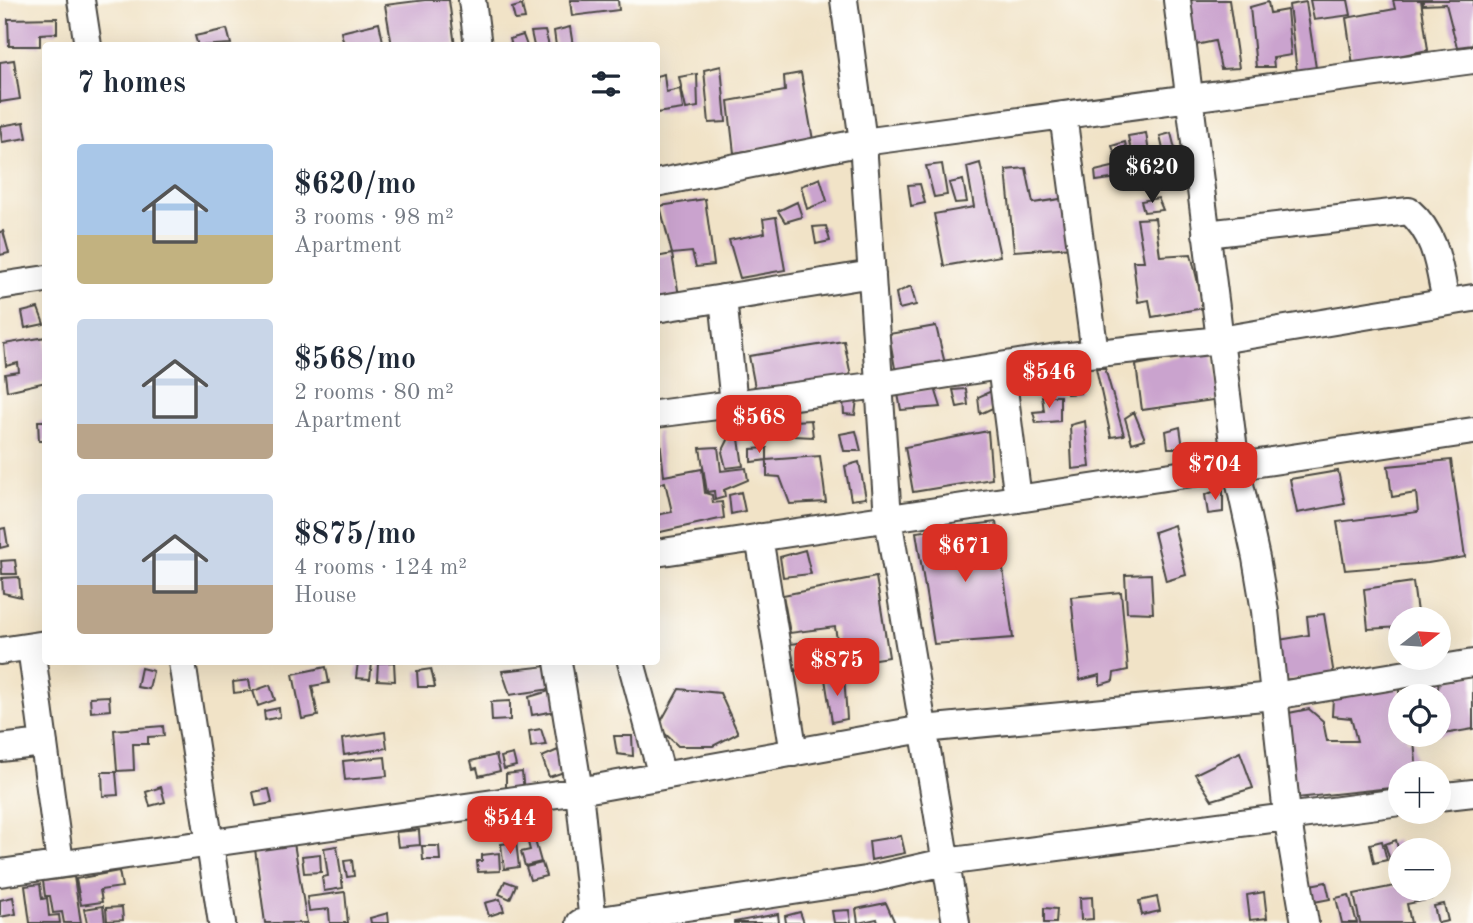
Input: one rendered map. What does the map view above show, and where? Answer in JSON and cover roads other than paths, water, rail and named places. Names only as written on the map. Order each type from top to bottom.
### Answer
[{"type":"street","points":[[81,0],[87,42]]},
{"type":"street","points":[[472,0],[477,42]]},
{"type":"street","points":[[844,0],[863,142],[888,518],[956,923]]},
{"type":"street","points":[[1177,0],[1236,466],[1261,584],[1287,816],[1305,923]]},
{"type":"street","points":[[660,182],[863,142],[1473,60]]},
{"type":"street","points":[[1063,115],[1095,353]]},
{"type":"street","points":[[1206,234],[1409,211],[1423,223],[1434,247],[1446,302]]},
{"type":"street","points":[[660,308],[872,274]]},
{"type":"street","points":[[0,286],[42,280]]},
{"type":"street","points":[[723,298],[734,404]]},
{"type":"street","points":[[660,413],[1095,353],[1220,341],[1473,298]]},
{"type":"street","points":[[1001,366],[1018,499]]},
{"type":"street","points":[[660,552],[1473,431]]},
{"type":"street","points":[[759,537],[794,753]]},
{"type":"street","points":[[0,651],[38,646],[44,743],[60,863]]},
{"type":"street","points":[[0,873],[579,791],[923,729],[1274,696],[1473,663]]},
{"type":"street","points":[[182,665],[222,923]]},
{"type":"street","points":[[558,665],[579,791],[589,922],[866,880],[945,862],[1388,803]]},
{"type":"street","points":[[632,665],[662,776]]},
{"type":"street","points":[[0,748],[44,743]]},
{"type":"street","points":[[1451,796],[1473,793]]}]
